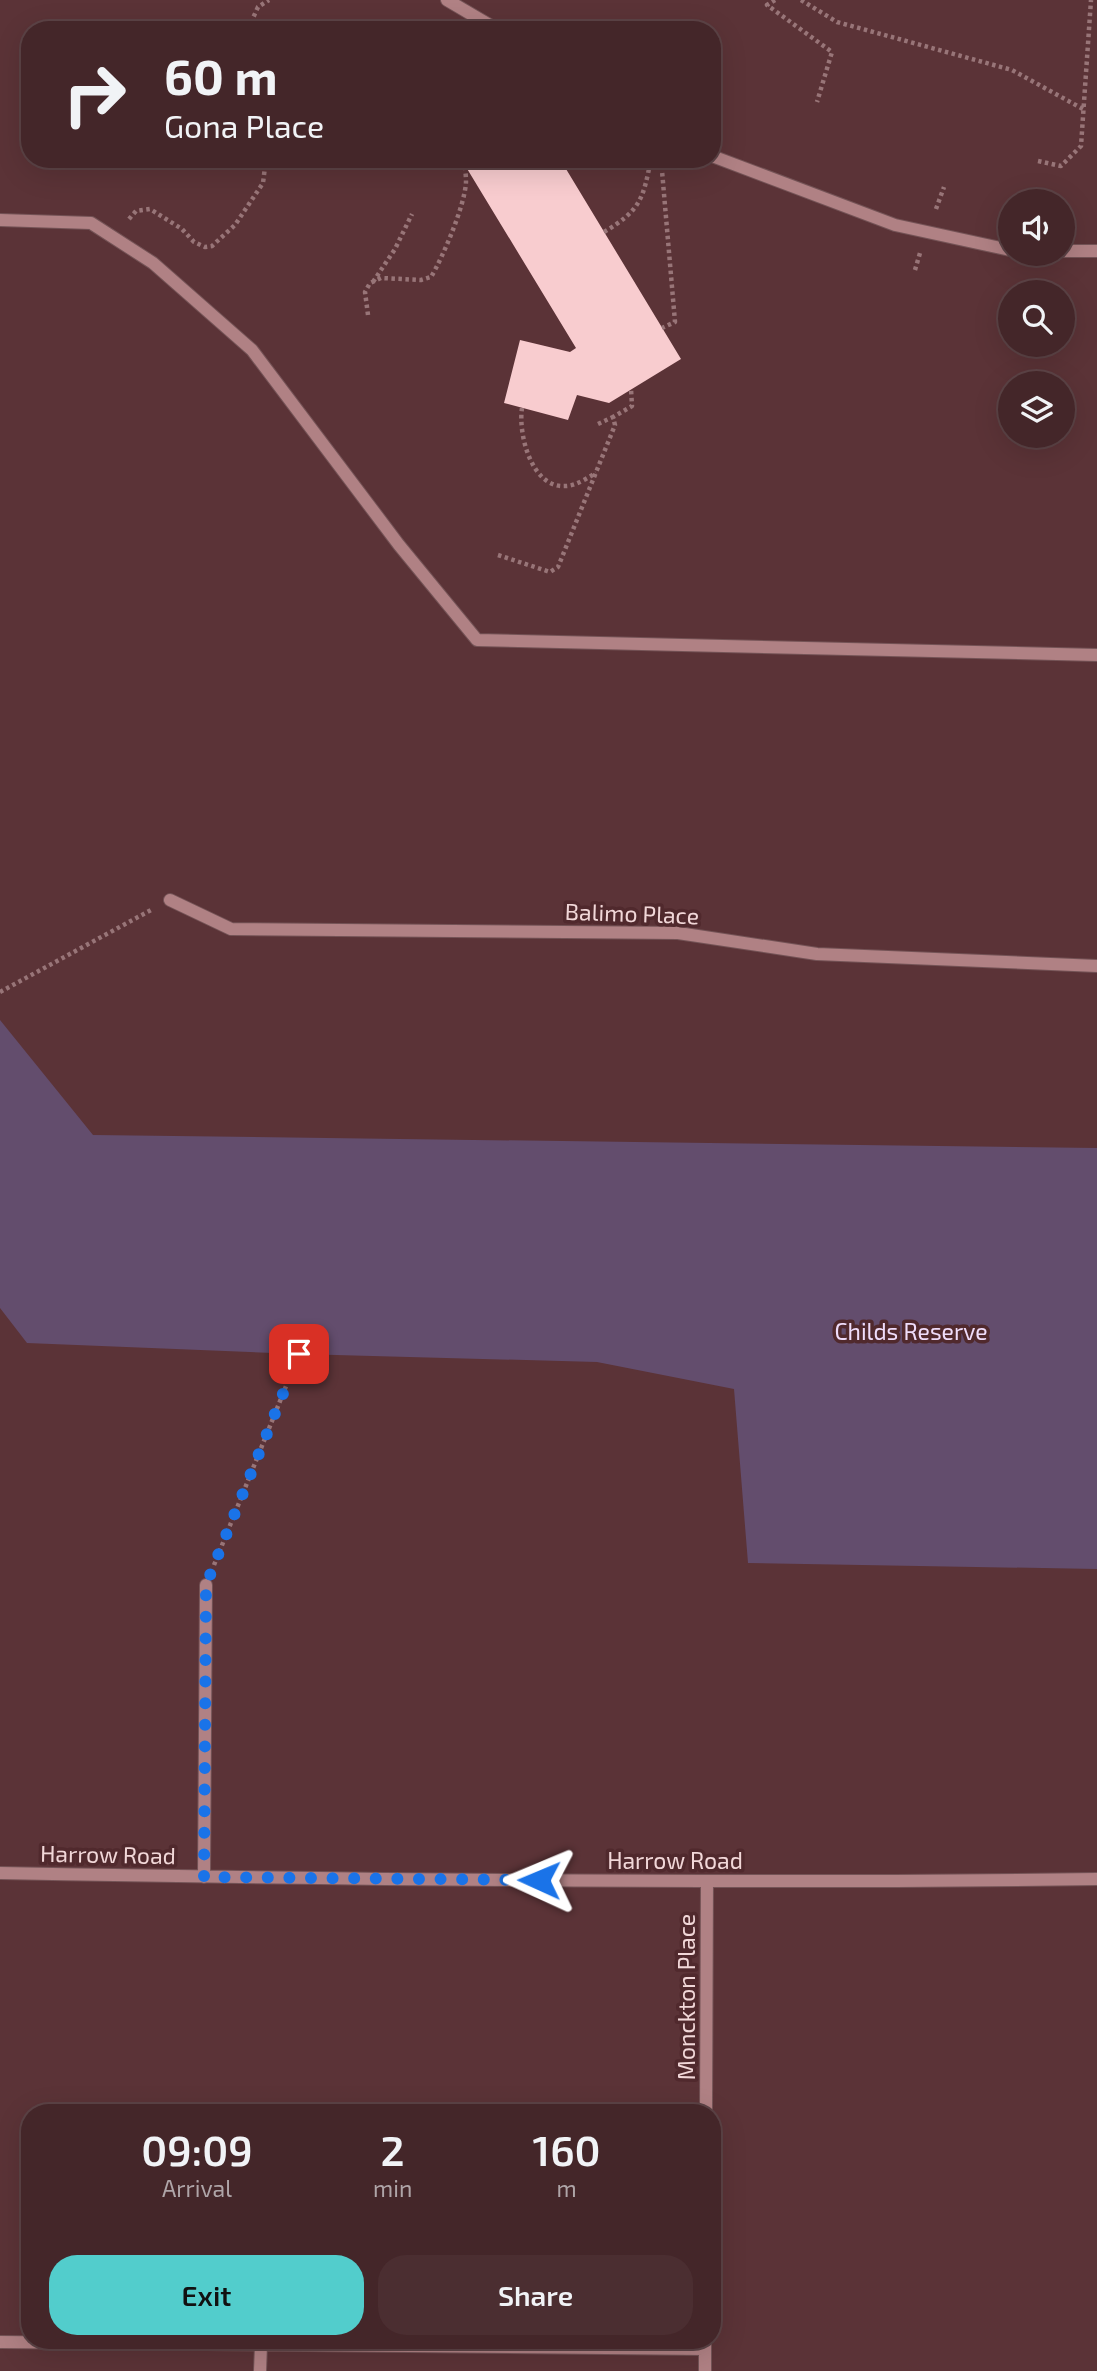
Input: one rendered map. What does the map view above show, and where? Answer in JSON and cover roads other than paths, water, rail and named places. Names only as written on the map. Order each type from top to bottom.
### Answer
[{"type":"street","points":[[447,0],[483,21]]},
{"type":"street","points":[[721,159],[895,225],[998,247]]},
{"type":"street","points":[[0,220],[90,223],[153,263],[252,350],[399,545],[477,640],[1097,655]]},
{"type":"street","points":[[1075,251],[1097,251]]},
{"type":"street","name":"Balimo Place","points":[[170,900],[231,929],[678,933],[817,954],[1097,966]]},
{"type":"street","points":[[204,1877],[206,1585]]},
{"type":"street","name":"Harrow Road","points":[[0,1873],[884,1882],[1097,1879]]},
{"type":"street","name":"Monckton Place","points":[[706,2104],[707,1881]]},
{"type":"street","points":[[0,2342],[21,2342]]},
{"type":"street","points":[[260,2371],[261,2349]]},
{"type":"street","points":[[705,2349],[705,2371]]},
{"type":"park label","name":"Childs Reserve","points":[[911,1331]]}]
